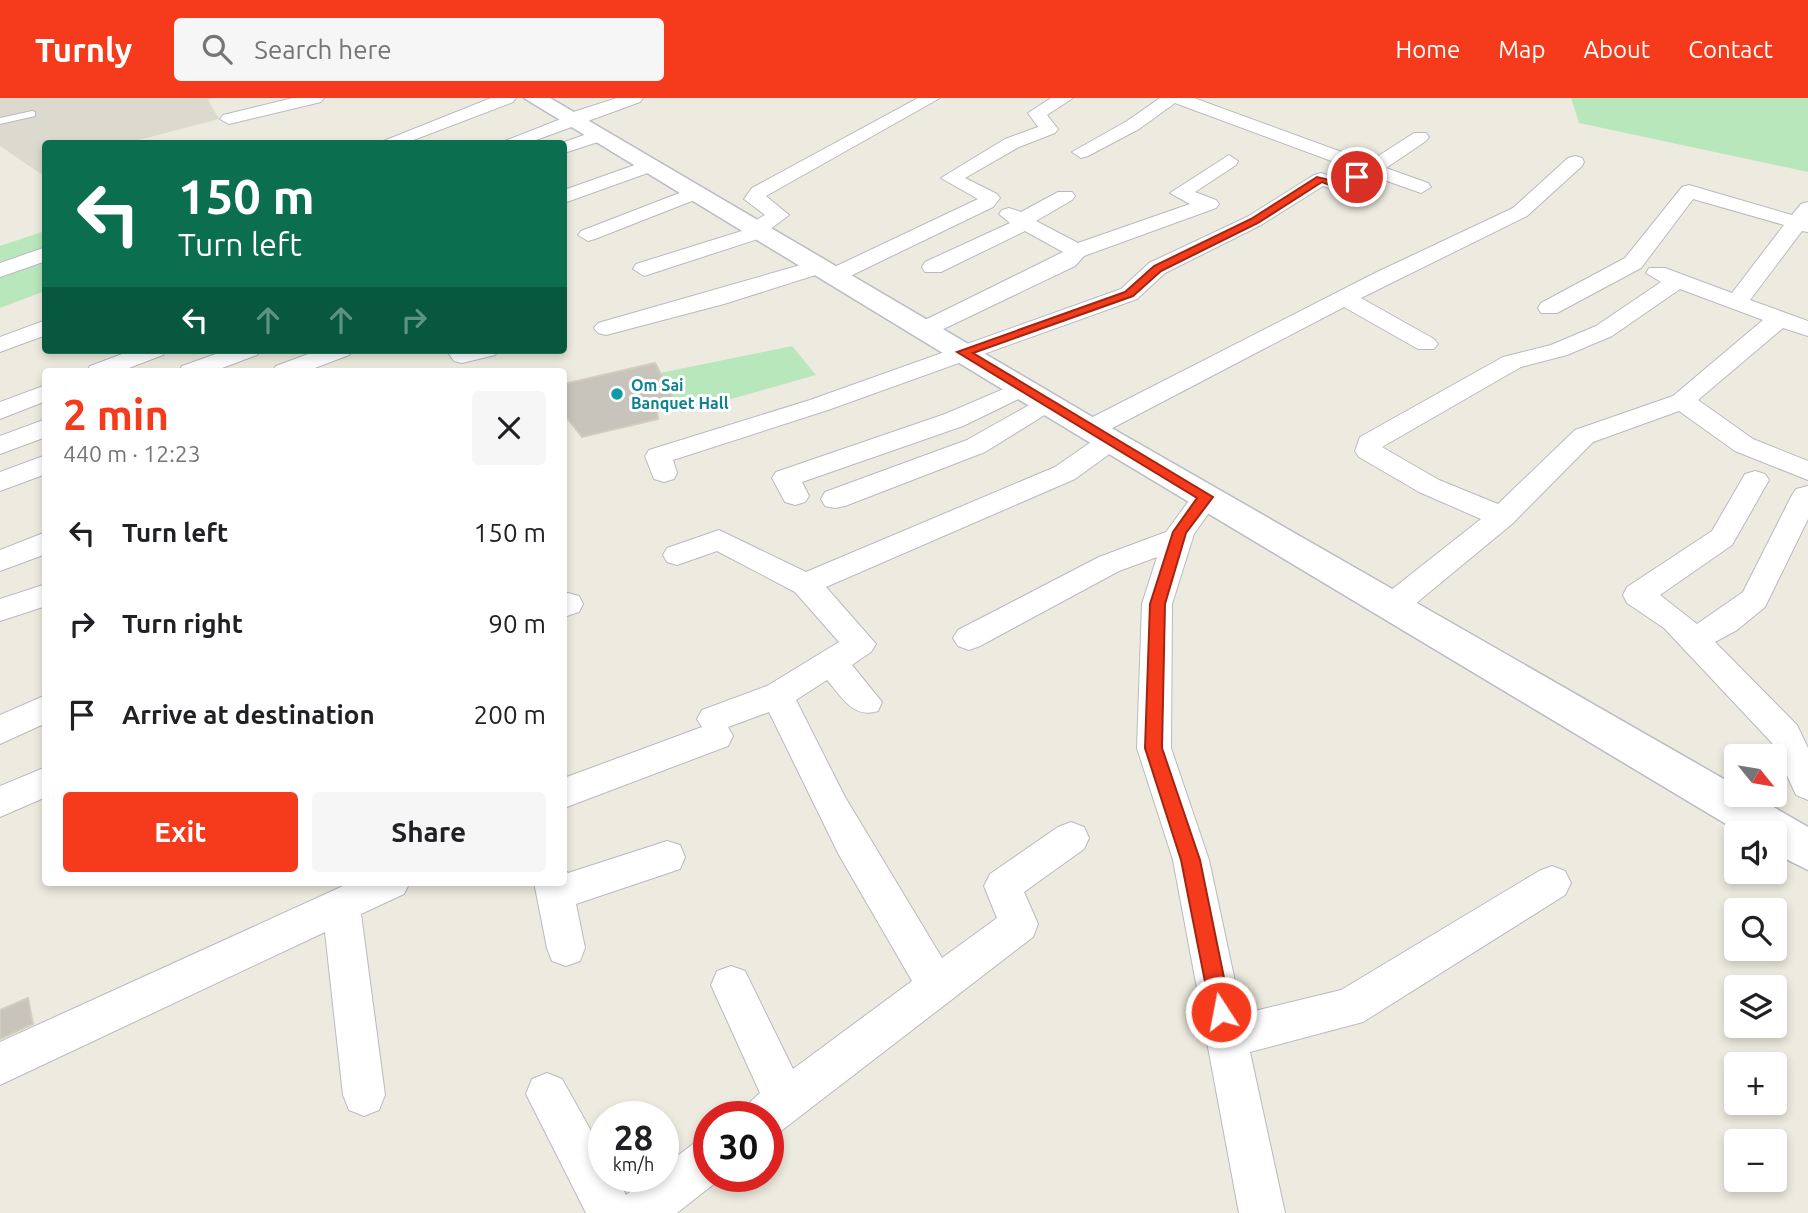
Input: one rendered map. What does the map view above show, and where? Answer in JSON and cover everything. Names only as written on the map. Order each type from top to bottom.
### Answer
[{"type":"main road","points":[[535,98],[576,131],[649,166],[1100,435],[1808,850]]},
{"type":"street","points":[[229,119],[315,98]]},
{"type":"street","points":[[401,123],[477,98]]},
{"type":"street","points":[[395,140],[507,98]]},
{"type":"street","points":[[528,140],[576,131],[634,98]]},
{"type":"street","points":[[644,269],[758,230],[779,215],[754,199],[759,192],[931,98]]},
{"type":"street","points":[[606,328],[826,271],[986,203],[990,198],[951,178],[1012,143],[1049,129],[1037,113],[1064,98]]},
{"type":"street","points":[[1081,152],[1133,125],[1171,98]]},
{"type":"street","points":[[1178,98],[1421,187]]},
{"type":"street","points":[[664,473],[658,456],[819,405],[1129,294],[1157,268],[1251,223],[1321,179],[1343,187],[1420,137]]},
{"type":"street","points":[[925,329],[1068,261],[1076,251],[1209,204],[1180,193],[1229,162]]},
{"type":"street","points":[[805,584],[1065,473],[1100,435],[1346,299],[1520,212],[1575,162]]},
{"type":"street","points":[[567,196],[649,166]]},
{"type":"street","points":[[1549,308],[1633,264],[1689,191],[1805,219],[1736,303]]},
{"type":"street","points":[[588,235],[695,193]]},
{"type":"street","points":[[933,267],[1024,222],[1065,196]]},
{"type":"street","points":[[986,203],[1076,251]]},
{"type":"street","points":[[0,270],[42,254]]},
{"type":"street","points":[[1633,264],[1808,329]]},
{"type":"street","points":[[1502,517],[1419,481],[1368,452],[1369,443],[1512,362],[1559,350],[1604,331],[1677,281]]},
{"type":"street","points":[[1346,299],[1426,344]]},
{"type":"street","points":[[1392,607],[1502,517],[1584,436],[1682,401],[1779,319]]},
{"type":"street","points":[[0,345],[42,329]]},
{"type":"street","points":[[107,368],[144,354]]},
{"type":"street","points":[[199,368],[238,354]]},
{"type":"street","points":[[293,368],[330,354]]},
{"type":"street","points":[[0,411],[42,394]]},
{"type":"street","points":[[795,496],[786,478],[1034,395]]},
{"type":"street","points":[[835,499],[976,446],[1034,395]]},
{"type":"street","points":[[1682,401],[1744,445],[1807,483],[1754,599],[1726,622],[1693,640]]},
{"type":"street","points":[[0,446],[42,429]]},
{"type":"street","points":[[0,482],[42,466]]},
{"type":"street","points":[[1755,480],[1722,538],[1639,596],[1675,621],[1785,735],[1808,785]]},
{"type":"street","points":[[1206,497],[1178,539],[1157,604],[1154,748],[1191,860],[1262,1213]]},
{"type":"street","points":[[968,638],[1109,564],[1178,539]]},
{"type":"street","points":[[567,792],[715,727],[778,695],[860,644],[805,584],[719,540],[677,555]]},
{"type":"street","points":[[0,561],[42,544]]},
{"type":"street","points":[[0,610],[42,596]]},
{"type":"street","points":[[830,662],[866,702]]},
{"type":"street","points":[[778,695],[802,751],[856,854],[937,986]]},
{"type":"street","points":[[0,730],[42,710]]},
{"type":"street","points":[[0,802],[42,783]]},
{"type":"street","points":[[784,1103],[1019,923],[1003,887],[1071,838]]},
{"type":"street","points":[[567,885],[667,857]]},
{"type":"street","points":[[1226,1038],[1349,1008],[1552,883]]},
{"type":"street","points":[[0,1064],[382,886]]},
{"type":"street","points":[[555,888],[566,948]]},
{"type":"street","points":[[341,905],[364,1095]]},
{"type":"street","points":[[731,985],[773,1101]]},
{"type":"street","points":[[547,1094],[611,1213]]},
{"type":"street","points":[[640,1213],[693,1172]]},
{"type":"lane","points":[[0,121],[32,114]]},
{"type":"shaded area","points":[[0,98],[214,98],[208,100],[219,119],[138,140],[42,140],[42,175],[0,146]]},
{"type":"green space","points":[[1571,98],[1808,98],[1808,172],[1579,123]]},
{"type":"green space","points":[[42,232],[42,251],[0,267],[0,246]]},
{"type":"green space","points":[[42,258],[42,292],[0,308],[0,274]]},
{"type":"green space","points":[[792,346],[816,375],[681,413],[660,373]]},
{"type":"building","name":"Om Sai Banquet Hall","points":[[655,363],[676,403],[657,409],[658,419],[582,437],[567,418],[567,383]]},
{"type":"building","points":[[28,998],[33,1024],[0,1039],[0,1010]]},
{"type":"place","name":"Om Sai Banquet Hall","points":[[617,394]]},
{"type":"route","points":[[1221,1012],[1191,860],[1154,748],[1157,604],[1180,532],[1206,497],[963,352],[1129,294],[1157,268],[1254,221],[1321,179],[1343,187],[1357,177]]}]
